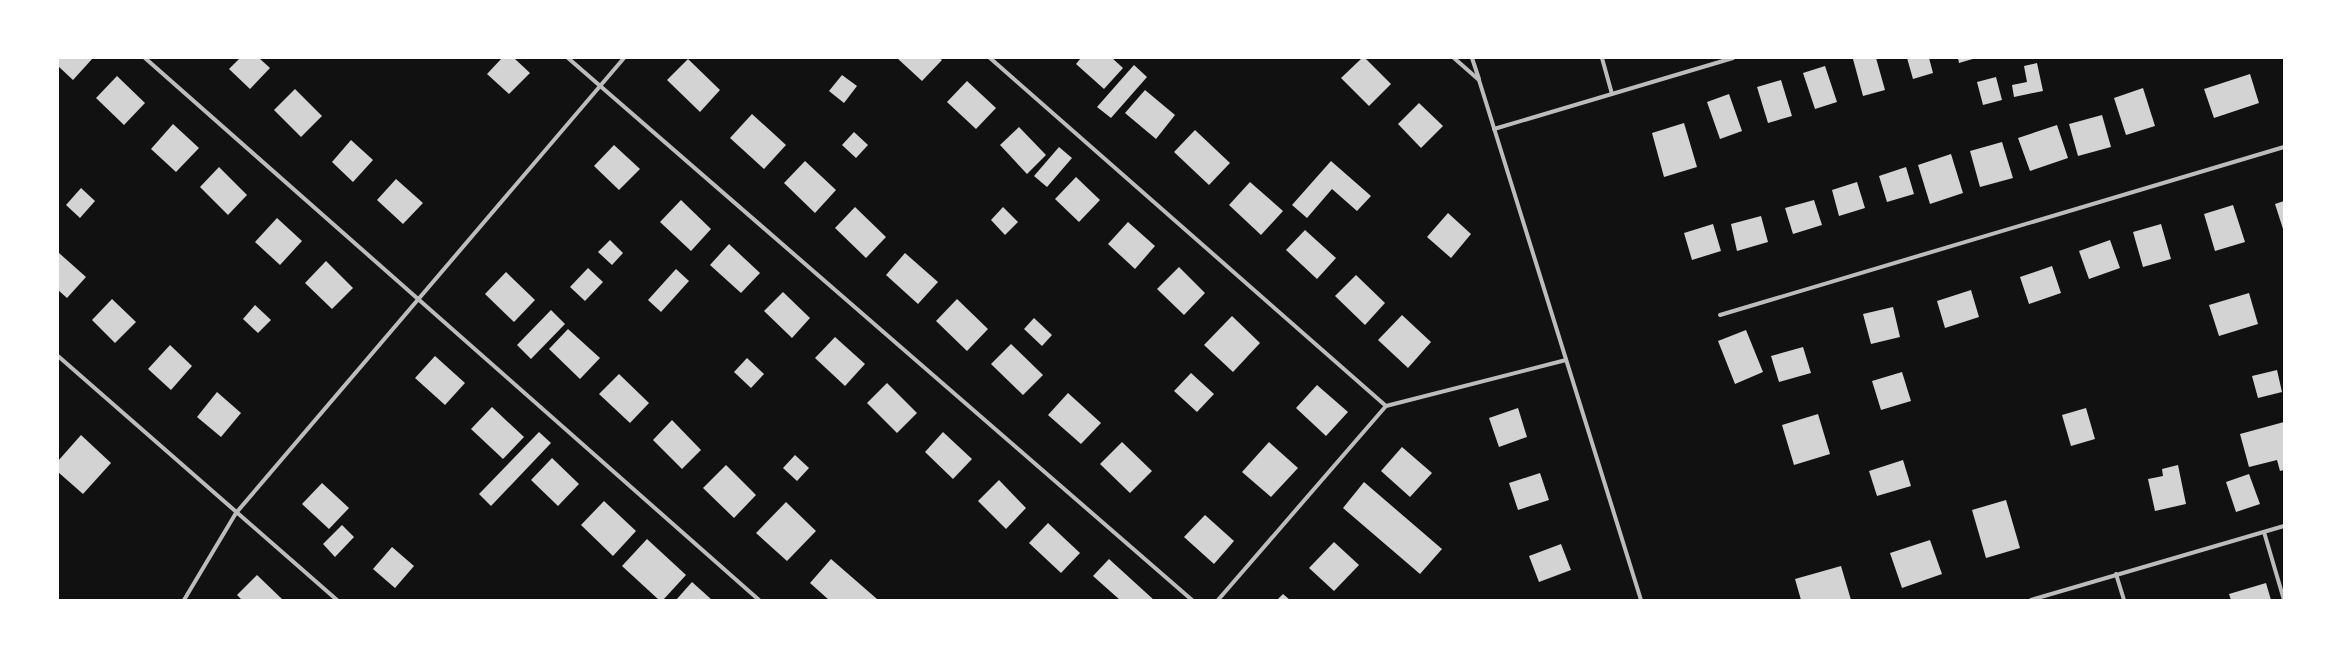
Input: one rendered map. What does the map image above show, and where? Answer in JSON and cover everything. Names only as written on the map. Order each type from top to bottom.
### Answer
[{"type":"street","points":[[145,58],[759,600]]},
{"type":"street","points":[[568,58],[1192,600]]},
{"type":"street","points":[[184,600],[236,513],[624,58]]},
{"type":"street","points":[[990,58],[1386,406]]},
{"type":"street","points":[[1454,58],[1479,80]]},
{"type":"street","points":[[1472,58],[1641,600]]},
{"type":"street","points":[[1602,58],[1612,94]]},
{"type":"street","points":[[1494,129],[1733,58]]},
{"type":"street","points":[[1720,315],[2284,146]]},
{"type":"street","points":[[58,356],[337,600]]},
{"type":"street","points":[[1218,600],[1386,406],[1566,360]]},
{"type":"street","points":[[2031,600],[2284,526]]},
{"type":"street","points":[[2264,532],[2284,600]]},
{"type":"street","points":[[2116,574],[2124,600]]},
{"type":"building","points":[[58,58],[93,58],[73,80],[58,66]]},
{"type":"building","points":[[240,58],[259,58],[270,68],[250,89],[229,69]]},
{"type":"building","points":[[502,58],[514,58],[530,73],[509,94],[487,74]]},
{"type":"building","points":[[897,58],[939,58],[942,60],[922,81]]},
{"type":"building","points":[[1081,58],[1112,58],[1123,68],[1104,89],[1076,64]]},
{"type":"building","points":[[1362,58],[1365,58],[1391,84],[1369,106],[1341,78]]},
{"type":"building","points":[[1876,58],[1885,90],[1863,96],[1853,59]]},
{"type":"building","points":[[1907,58],[1929,58],[1933,73],[1913,79]]},
{"type":"building","points":[[1958,58],[1976,58],[1959,63]]},
{"type":"building","points":[[688,59],[720,90],[700,112],[667,80]]},
{"type":"building","points":[[2037,63],[2043,91],[2014,97],[2012,85],[2027,82],[2024,66]]},
{"type":"building","points":[[1134,65],[1147,77],[1111,118],[1097,107]]},
{"type":"building","points":[[1825,66],[1837,102],[1815,109],[1803,73]]},
{"type":"building","points":[[2250,74],[2259,103],[2214,118],[2204,89]]},
{"type":"building","points":[[842,75],[857,86],[844,103],[829,91]]},
{"type":"building","points":[[117,76],[145,103],[124,125],[96,98]]},
{"type":"building","points":[[1996,77],[2002,100],[1983,105],[1977,82]]},
{"type":"building","points":[[1781,80],[1792,116],[1768,123],[1757,87]]},
{"type":"building","points":[[967,81],[996,108],[976,129],[947,102]]},
{"type":"building","points":[[2143,88],[2155,126],[2126,135],[2114,98]]},
{"type":"building","points":[[295,89],[322,116],[301,137],[274,110]]},
{"type":"building","points":[[1145,90],[1175,115],[1156,139],[1125,113]]},
{"type":"building","points":[[1729,94],[1742,131],[1720,139],[1707,102]]},
{"type":"building","points":[[1419,103],[1443,126],[1421,148],[1398,124]]},
{"type":"building","points":[[752,114],[786,145],[764,169],[730,138]]},
{"type":"building","points":[[2102,115],[2111,147],[2078,156],[2069,124]]},
{"type":"building","points":[[1684,123],[1697,167],[1664,177],[1652,133]]},
{"type":"building","points":[[173,124],[199,148],[176,172],[151,149]]},
{"type":"building","points":[[2057,125],[2068,158],[2030,171],[2018,138]]},
{"type":"building","points":[[1019,127],[1046,155],[1027,174],[1000,145]]},
{"type":"building","points":[[1195,130],[1230,163],[1209,185],[1174,152]]},
{"type":"building","points":[[854,132],[868,145],[856,158],[842,145]]},
{"type":"building","points":[[351,140],[373,160],[353,182],[332,162]]},
{"type":"building","points":[[2002,142],[2013,178],[1980,187],[1970,151]]},
{"type":"building","points":[[614,145],[640,169],[619,190],[594,166]]},
{"type":"building","points":[[1059,147],[1072,158],[1047,187],[1034,176]]},
{"type":"building","points":[[1951,154],[1963,193],[1930,204],[1918,165]]},
{"type":"building","points":[[805,161],[836,190],[815,213],[784,183]]},
{"type":"building","points":[[1331,161],[1371,196],[1357,211],[1332,189],[1307,218],[1292,205]]},
{"type":"building","points":[[219,167],[247,195],[228,215],[200,187]]},
{"type":"building","points":[[1906,167],[1914,194],[1887,202],[1879,176]]},
{"type":"building","points":[[1076,177],[1100,200],[1079,222],[1055,199]]},
{"type":"building","points":[[396,179],[423,203],[403,224],[377,200]]},
{"type":"building","points":[[1250,182],[1283,211],[1261,235],[1229,205]]},
{"type":"building","points":[[1857,182],[1865,208],[1839,216],[1832,190]]},
{"type":"building","points":[[81,188],[95,201],[80,218],[66,205]]},
{"type":"building","points":[[681,200],[711,229],[691,251],[660,222]]},
{"type":"building","points":[[1814,200],[1822,225],[1793,234],[1785,208]]},
{"type":"building","points":[[2284,201],[2284,232],[2275,204]]},
{"type":"building","points":[[2233,205],[2245,242],[2215,251],[2204,214]]},
{"type":"building","points":[[855,207],[886,237],[866,258],[835,228]]},
{"type":"building","points":[[1003,207],[1018,222],[1005,235],[991,220]]},
{"type":"building","points":[[1448,213],[1471,234],[1451,258],[1427,237]]},
{"type":"building","points":[[1761,216],[1768,242],[1737,251],[1731,224]]},
{"type":"building","points":[[277,218],[302,241],[280,265],[255,242]]},
{"type":"building","points":[[1128,222],[1155,246],[1135,269],[1108,244]]},
{"type":"building","points":[[1713,224],[1721,251],[1692,260],[1684,233]]},
{"type":"building","points":[[2161,224],[2171,259],[2143,267],[2133,232]]},
{"type":"building","points":[[1305,230],[1336,258],[1317,279],[1286,250]]},
{"type":"building","points":[[610,240],[623,253],[612,265],[598,252]]},
{"type":"building","points":[[2110,240],[2120,268],[2089,279],[2079,251]]},
{"type":"building","points":[[729,244],[760,273],[741,293],[710,265]]},
{"type":"building","points":[[59,253],[86,277],[67,298],[58,290]]},
{"type":"building","points":[[905,253],[938,282],[918,304],[886,275]]},
{"type":"building","points":[[326,261],[353,288],[332,309],[305,283]]},
{"type":"building","points":[[2052,266],[2061,293],[2029,304],[2020,277]]},
{"type":"building","points":[[1179,267],[1205,293],[1184,315],[1157,289]]},
{"type":"building","points":[[588,268],[603,282],[585,301],[570,287]]},
{"type":"building","points":[[676,269],[689,281],[661,312],[648,300]]},
{"type":"building","points":[[506,272],[535,300],[514,322],[485,294]]},
{"type":"building","points":[[1356,275],[1385,303],[1365,325],[1335,296]]},
{"type":"building","points":[[1971,290],[1979,317],[1945,328],[1937,301]]},
{"type":"building","points":[[783,292],[810,318],[792,338],[764,311]]},
{"type":"building","points":[[2249,293],[2258,324],[2219,336],[2209,305]]},
{"type":"building","points":[[112,299],[136,322],[115,343],[92,320]]},
{"type":"building","points":[[957,299],[988,329],[967,351],[936,321]]},
{"type":"building","points":[[255,305],[271,320],[258,333],[243,319]]},
{"type":"building","points":[[1893,307],[1900,337],[1871,344],[1863,314]]},
{"type":"building","points":[[551,310],[565,324],[531,359],[517,345]]},
{"type":"building","points":[[1402,315],[1431,342],[1408,368],[1378,340]]},
{"type":"building","points":[[1232,316],[1260,343],[1233,372],[1204,345]]},
{"type":"building","points":[[1034,318],[1052,335],[1042,346],[1024,329]]},
{"type":"building","points":[[568,329],[600,358],[580,379],[549,349]]},
{"type":"building","points":[[1746,330],[1763,372],[1735,384],[1718,341]]},
{"type":"building","points":[[835,337],[865,364],[845,386],[815,358]]},
{"type":"building","points":[[1011,344],[1043,375],[1023,395],[991,364]]},
{"type":"building","points":[[170,345],[192,366],[171,390],[148,369]]},
{"type":"building","points":[[1803,347],[1811,373],[1779,382],[1771,356]]},
{"type":"building","points":[[435,356],[465,383],[445,405],[415,378]]},
{"type":"building","points":[[747,358],[764,374],[751,388],[734,372]]},
{"type":"building","points":[[2277,370],[2282,392],[2258,398],[2252,376]]},
{"type":"building","points":[[1902,372],[1911,401],[1881,410],[1872,381]]},
{"type":"building","points":[[1191,373],[1214,394],[1197,412],[1174,391]]},
{"type":"building","points":[[619,374],[649,403],[630,423],[599,394]]},
{"type":"building","points":[[887,383],[917,413],[897,433],[867,403]]},
{"type":"building","points":[[1317,385],[1348,412],[1326,436],[1296,408]]},
{"type":"building","points":[[217,392],[241,413],[221,437],[197,417]]},
{"type":"building","points":[[1068,393],[1101,423],[1081,444],[1048,415]]},
{"type":"building","points":[[492,407],[524,437],[503,459],[471,429]]},
{"type":"building","points":[[1518,408],[1527,437],[1499,447],[1489,418]]},
{"type":"building","points":[[2086,408],[2095,439],[2071,446],[2062,415]]},
{"type":"building","points":[[1818,414],[1830,454],[1794,465],[1782,425]]},
{"type":"building","points":[[672,420],[701,450],[682,469],[653,440]]},
{"type":"building","points":[[2284,422],[2284,470],[2280,471],[2277,460],[2249,467],[2240,434]]},
{"type":"building","points":[[539,432],[551,443],[491,506],[479,494]]},
{"type":"building","points":[[943,432],[972,459],[953,479],[925,452]]},
{"type":"building","points":[[81,435],[111,463],[83,494],[58,472],[58,461]]},
{"type":"building","points":[[1122,442],[1152,471],[1130,493],[1100,464]]},
{"type":"building","points":[[1269,442],[1298,468],[1271,497],[1242,472]]},
{"type":"building","points":[[1402,447],[1432,473],[1410,497],[1381,471]]},
{"type":"building","points":[[795,455],[809,468],[797,481],[783,468]]},
{"type":"building","points":[[552,458],[579,484],[558,506],[531,480]]},
{"type":"building","points":[[1903,460],[1911,486],[1877,496],[1869,471]]},
{"type":"building","points":[[726,465],[756,495],[734,518],[703,488]]},
{"type":"building","points":[[2178,465],[2186,504],[2155,511],[2148,479],[2163,476],[2162,469]]},
{"type":"building","points":[[1540,473],[1549,500],[1518,510],[1509,483]]},
{"type":"building","points":[[2249,474],[2260,504],[2236,512],[2226,482]]},
{"type":"building","points":[[999,480],[1026,508],[1006,529],[978,501]]},
{"type":"building","points":[[1364,482],[1442,549],[1420,574],[1343,508]]},
{"type":"building","points":[[322,483],[349,508],[329,529],[302,504]]},
{"type":"building","points":[[2006,500],[2020,548],[1986,558],[1972,510]]},
{"type":"building","points":[[604,501],[636,531],[613,556],[581,525]]},
{"type":"building","points":[[786,502],[816,531],[787,561],[756,533]]},
{"type":"building","points":[[1205,515],[1234,541],[1214,564],[1184,537]]},
{"type":"building","points":[[1048,523],[1080,553],[1061,573],[1029,543]]},
{"type":"building","points":[[342,525],[354,537],[335,557],[323,544]]},
{"type":"building","points":[[647,539],[686,575],[663,600],[659,600],[622,566]]},
{"type":"building","points":[[1930,540],[1942,574],[1902,588],[1890,553]]},
{"type":"building","points":[[1334,542],[1359,565],[1334,591],[1309,568]]},
{"type":"building","points":[[1561,544],[1571,570],[1539,582],[1529,556]]},
{"type":"building","points":[[392,547],[414,566],[395,588],[373,569]]},
{"type":"building","points":[[831,559],[877,599],[829,600],[810,583]]},
{"type":"building","points":[[1109,559],[1154,600],[1120,600],[1093,576]]},
{"type":"building","points":[[1841,566],[1851,600],[1801,600],[1795,579]]},
{"type":"building","points":[[257,575],[283,600],[242,600],[237,595]]},
{"type":"building","points":[[692,582],[712,600],[676,600]]},
{"type":"building","points":[[2266,583],[2271,600],[2231,600],[2229,594]]},
{"type":"building","points":[[1283,594],[1290,600],[1277,600]]}]
